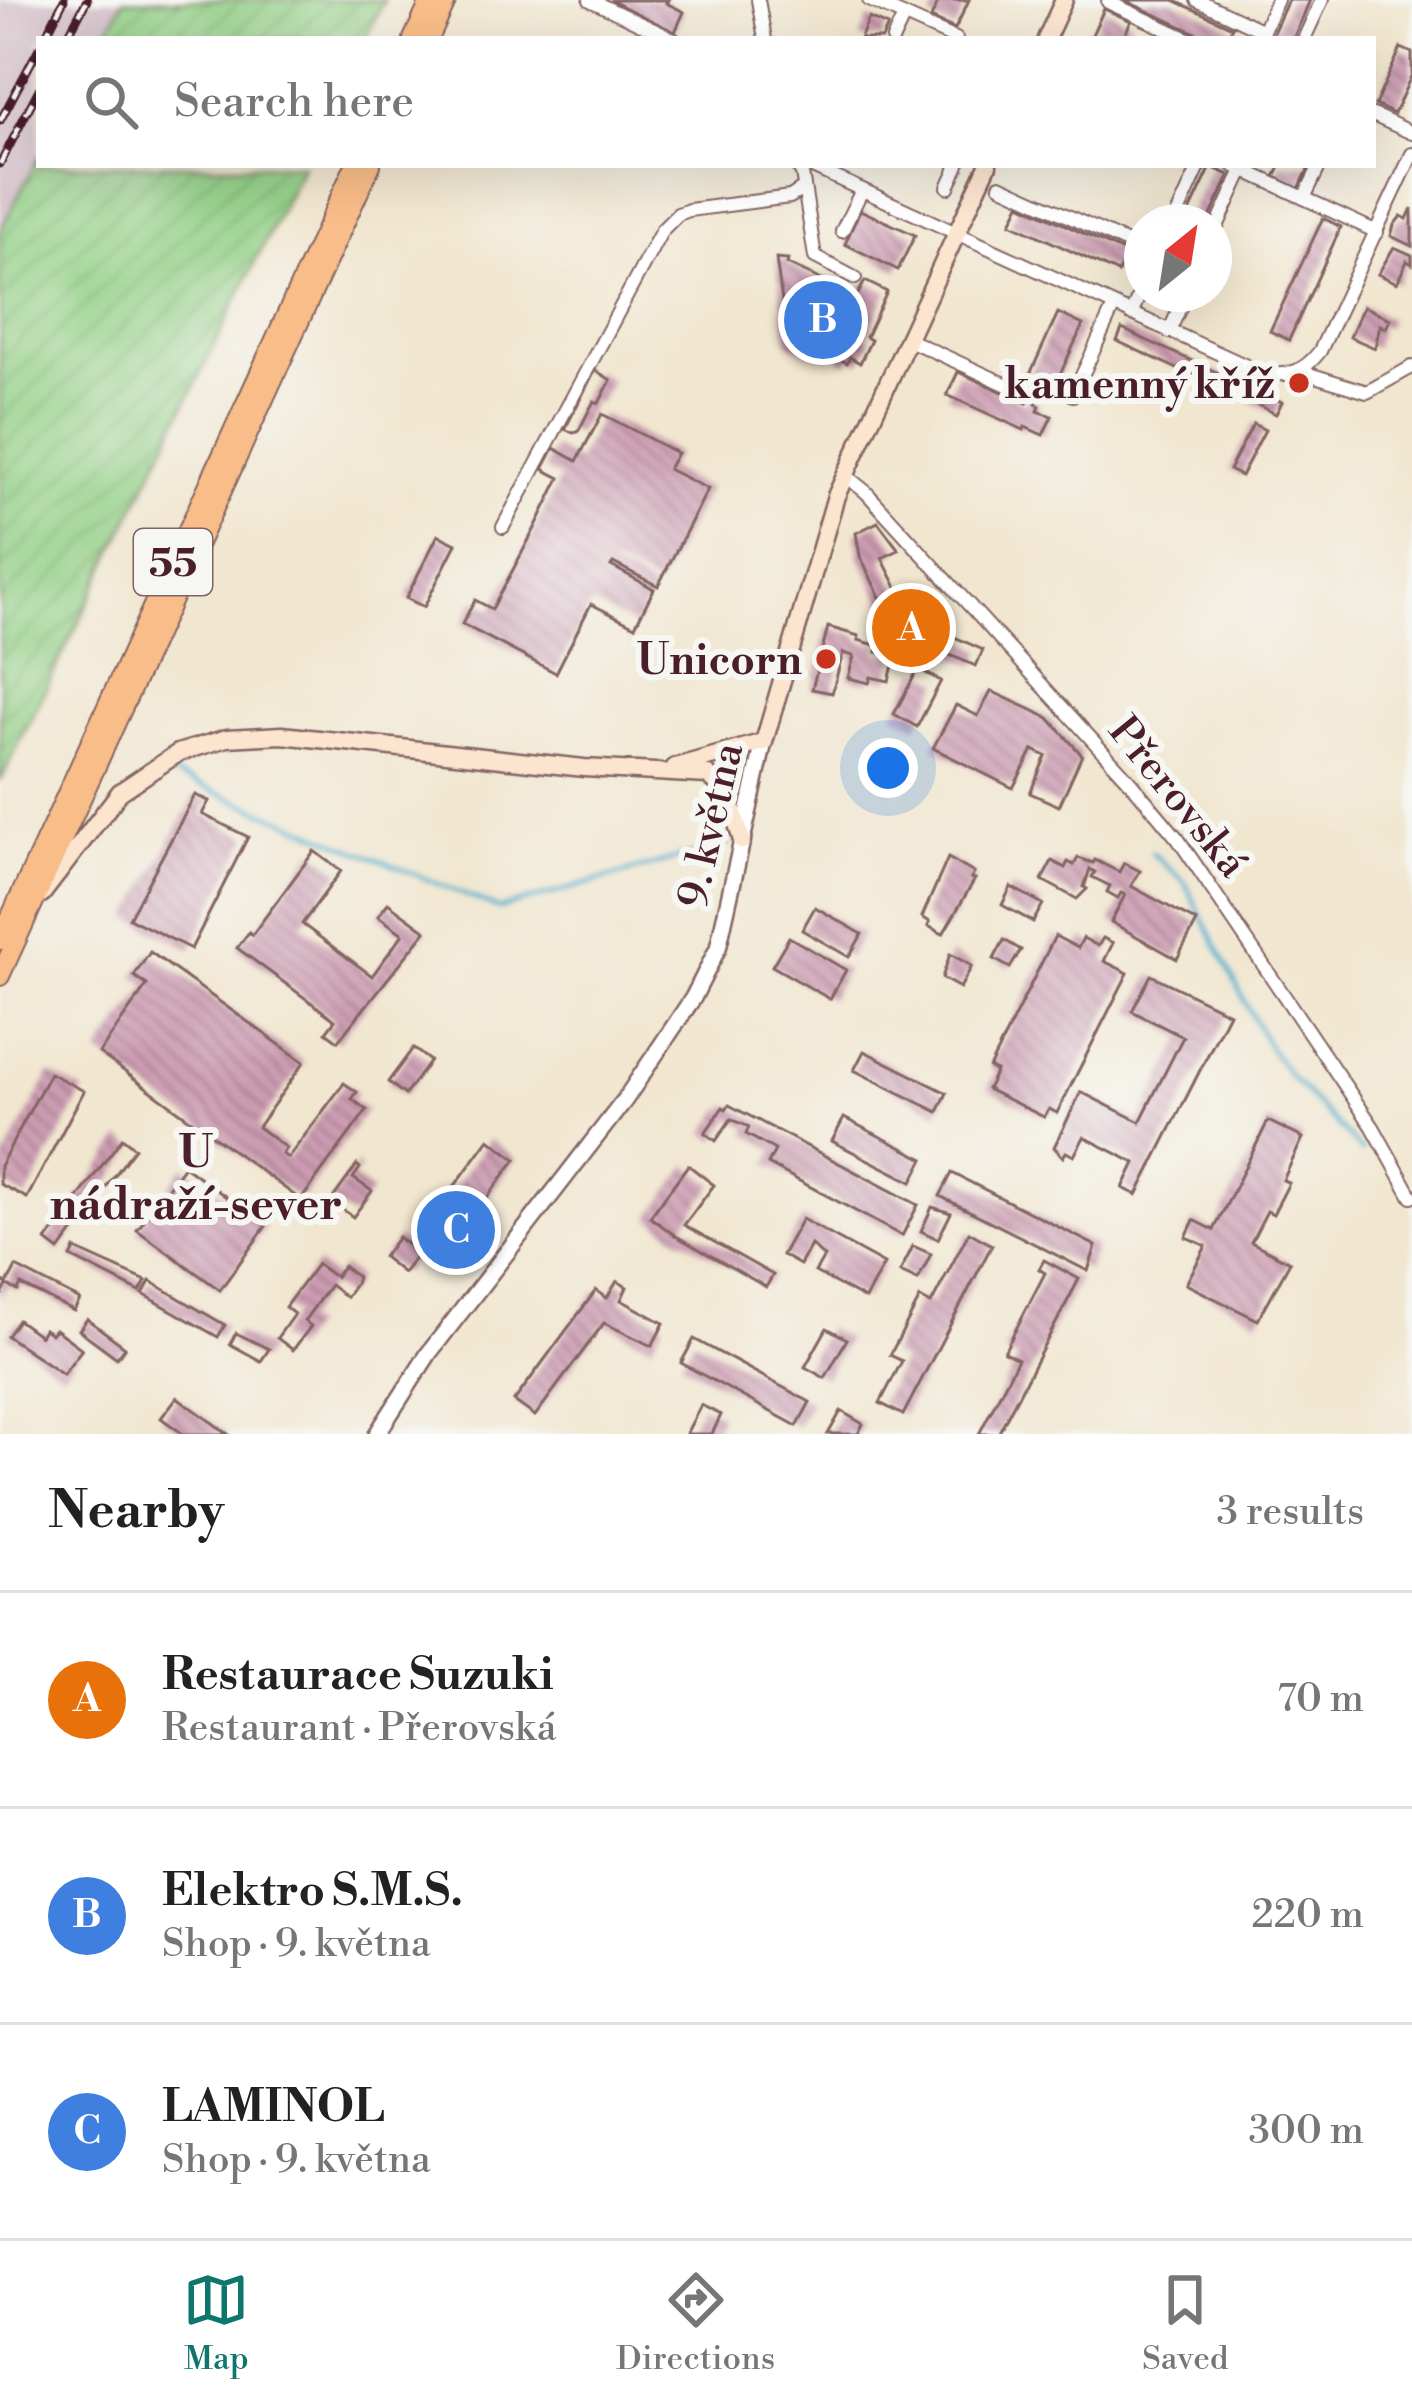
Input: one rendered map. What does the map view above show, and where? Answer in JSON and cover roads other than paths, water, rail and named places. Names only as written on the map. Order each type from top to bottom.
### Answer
[{"type":"main road","points":[[414,36],[431,0]]},
{"type":"main road","points":[[430,36],[447,0]]},
{"type":"main road","points":[[1047,36],[1064,0]]},
{"type":"main road","name":"55","points":[[0,940],[354,168]]},
{"type":"main road","name":"55","points":[[0,976],[370,168]]},
{"type":"main road","name":"9. května","points":[[764,742],[817,553],[845,476],[987,168]]},
{"type":"main road","points":[[31,909],[120,792],[178,753],[227,738],[281,735],[699,774],[714,778],[732,801],[742,841]]},
{"type":"main road","points":[[640,772],[682,766],[764,742]]},
{"type":"street","points":[[590,0],[667,36]]},
{"type":"street","points":[[758,0],[764,36]]},
{"type":"street","points":[[869,0],[949,36]]},
{"type":"street","points":[[1197,0],[1261,35],[1277,0]]},
{"type":"street","points":[[1305,36],[1322,0]]},
{"type":"street","points":[[1108,2],[1182,36]]},
{"type":"street","points":[[894,36],[904,16]]},
{"type":"street","points":[[1376,116],[1412,133]]},
{"type":"street","points":[[1293,373],[1319,351],[1412,154]]},
{"type":"street","points":[[798,168],[814,257],[855,278]]},
{"type":"street","points":[[948,187],[957,168]]},
{"type":"street","points":[[1182,204],[1199,168]]},
{"type":"street","points":[[1225,204],[1238,168]]},
{"type":"street","points":[[1240,168],[1377,232]]},
{"type":"street","points":[[1304,198],[1319,168]]},
{"type":"street","points":[[833,170],[862,190],[1262,372],[1293,373],[1367,392],[1411,370]]},
{"type":"street","points":[[1000,184],[1124,242]]},
{"type":"street","points":[[503,527],[662,230],[689,210],[790,196],[801,190]]},
{"type":"street","points":[[842,231],[862,190]]},
{"type":"street","points":[[1073,395],[1114,306]]},
{"type":"street","points":[[1169,332],[1178,312]]},
{"type":"street","points":[[908,339],[1027,394]]},
{"type":"street","name":"Přerovská","points":[[845,476],[866,492],[986,621],[1178,838],[1373,1126],[1412,1197]]},
{"type":"street","name":"9. května","points":[[377,1434],[450,1326],[624,1101],[692,998],[718,948],[764,742]]},
{"type":"waterway","points":[[165,771],[499,909],[728,844]]},
{"type":"waterway","points":[[1152,853],[1184,881],[1267,1045],[1362,1151]]},
{"type":"railway","points":[[46,36],[64,0]]},
{"type":"railway","points":[[68,36],[87,0]]},
{"type":"railway","points":[[0,121],[36,54]]},
{"type":"railway","points":[[0,164],[36,95]]},
{"type":"place","name":"Elektro S.M.S.","points":[[823,320]]},
{"type":"place","name":"kamenný kříž","points":[[1299,383]]},
{"type":"place","name":"Restaurace Suzuki","points":[[911,628]]},
{"type":"place","name":"Unicorn","points":[[826,659]]},
{"type":"place","name":"LAMINOL","points":[[456,1230]]},
{"type":"district","name":"U nádraží-sever","points":[[196,1177]]}]
